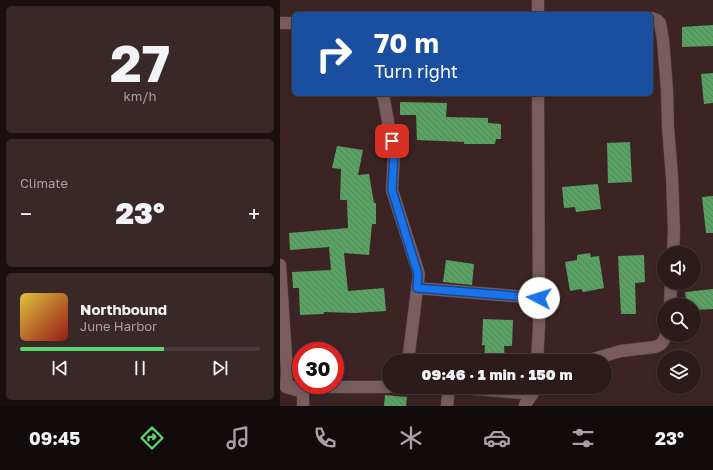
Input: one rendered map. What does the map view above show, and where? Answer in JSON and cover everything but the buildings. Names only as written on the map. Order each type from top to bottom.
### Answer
[{"type":"street","points":[[538,0],[538,12]]},
{"type":"street","points":[[653,19],[660,23],[668,90],[668,126],[674,230],[673,246]]},
{"type":"street","points":[[280,23],[292,23]]},
{"type":"street","points":[[383,96],[394,155],[392,190],[418,274],[409,354]]},
{"type":"street","points":[[537,354],[539,327],[538,96]]},
{"type":"street","points":[[280,265],[287,371],[283,386]]},
{"type":"street","points":[[417,288],[539,298]]},
{"type":"street","points":[[610,354],[621,351],[660,346],[663,342]]},
{"type":"street","points":[[283,386],[382,387]]},
{"type":"street","points":[[283,386],[303,392],[303,406]]},
{"type":"street","points":[[447,406],[448,394]]},
{"type":"street","points":[[525,406],[533,394]]},
{"type":"route","points":[[392,141],[394,155],[392,190],[418,274],[417,288],[539,298]]}]
